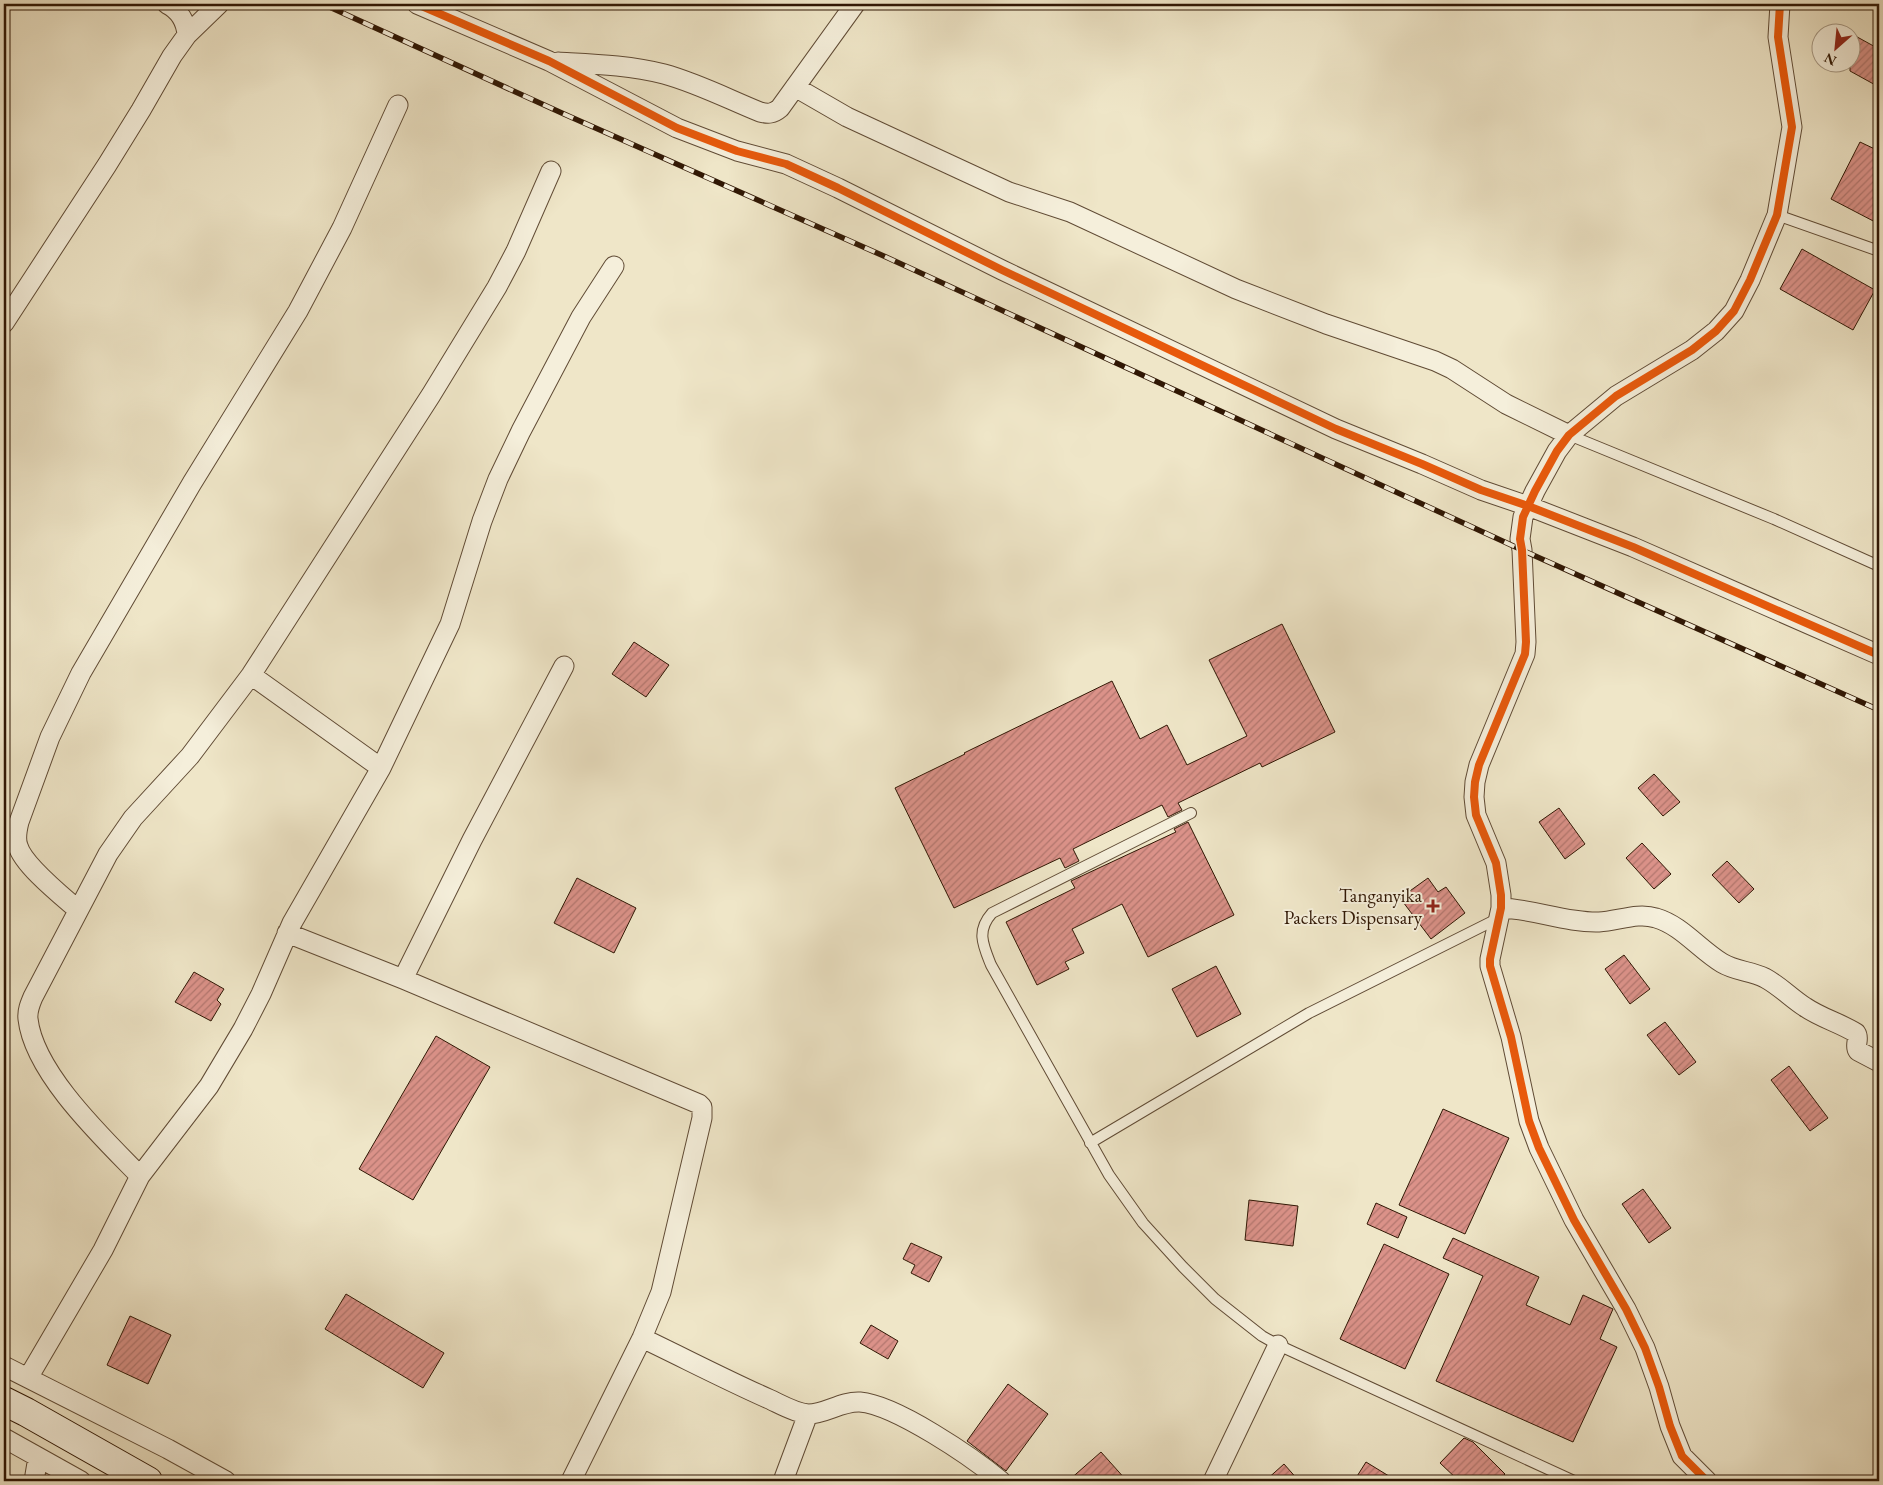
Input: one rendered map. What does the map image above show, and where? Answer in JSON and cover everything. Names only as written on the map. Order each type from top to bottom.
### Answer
[{"type":"main road","points":[[4,1401],[148,1481]]},
{"type":"street","points":[[167,4],[179,12],[186,35]]},
{"type":"street","points":[[4,323],[107,165],[186,35],[219,4]]},
{"type":"street","points":[[417,4],[549,61],[677,128],[738,150],[786,164],[838,188],[1002,270],[1302,414],[1481,490],[1528,506],[1633,548],[1879,655]]},
{"type":"street","points":[[549,61],[641,69],[665,74],[688,81],[768,114],[774,113],[780,108],[856,4]]},
{"type":"street","points":[[1707,1481],[1682,1456],[1644,1348],[1626,1309],[1570,1212],[1539,1148],[1529,1121],[1511,1038],[1490,966],[1500,913],[1501,895],[1496,863],[1476,815],[1474,797],[1475,782],[1486,747],[1524,654],[1526,642],[1525,608],[1520,528],[1528,506],[1557,451],[1569,435],[1616,396],[1692,350],[1716,331],[1734,310],[1746,288],[1777,215],[1792,127],[1778,38],[1780,4]]},
{"type":"street","points":[[795,87],[846,117],[1009,192],[1070,212],[1245,292],[1326,324],[1444,365],[1506,404],[1569,435]]},
{"type":"street","points":[[78,910],[38,874],[17,845],[16,836],[19,822],[50,737],[97,643],[192,483],[298,311],[342,228],[398,105]]},
{"type":"street","points":[[140,1176],[96,1131],[68,1098],[40,1056],[29,1028],[28,1014],[33,997],[108,854],[134,818],[190,756],[251,675],[431,396],[492,295],[516,250],[551,171]]},
{"type":"street","points":[[28,1378],[103,1250],[140,1176],[221,1067],[261,994],[299,909],[381,768],[450,624],[482,521],[498,479],[581,317],[614,266]]},
{"type":"street","points":[[402,979],[472,840],[564,666]]},
{"type":"street","points":[[251,675],[381,768]]},
{"type":"street","points":[[1500,913],[1511,908],[1556,918],[1581,921],[1599,922],[1637,916],[1654,917],[1662,920],[1725,964],[1764,978],[1807,1009],[1856,1032],[1858,1036],[1856,1049],[1879,1062]]},
{"type":"street","points":[[287,933],[402,979],[699,1104],[702,1107],[702,1118],[661,1292],[642,1338],[570,1481]]},
{"type":"street","points":[[642,1338],[757,1393],[808,1414],[843,1403],[860,1402],[885,1409],[917,1424],[1001,1481]]},
{"type":"street","points":[[1213,1481],[1278,1345]]},
{"type":"street","points":[[4,1366],[168,1449],[226,1481]]},
{"type":"street","points":[[783,1481],[808,1414]]},
{"type":"street","points":[[4,1438],[81,1481]]},
{"type":"street","points":[[34,1481],[38,1457]]},
{"type":"lane","points":[[1777,215],[1879,251]]},
{"type":"lane","points":[[1569,435],[1774,519],[1879,566]]},
{"type":"lane","points":[[1191,813],[992,913],[984,924],[983,946],[991,965],[1108,1175],[1143,1223],[1183,1267],[1215,1299],[1262,1336],[1574,1481]]},
{"type":"lane","points":[[1090,1143],[1309,1013],[1500,913]]},
{"type":"building","points":[[1860,39],[1879,49],[1879,87],[1852,72],[1860,72]]},
{"type":"building","points":[[1860,142],[1879,151],[1879,224],[1831,199]]},
{"type":"building","points":[[1802,249],[1875,290],[1853,330],[1780,289]]},
{"type":"building","points":[[1282,624],[1335,732],[1262,767],[1260,763],[1178,803],[1182,810],[1168,817],[1162,805],[1073,849],[1079,861],[1065,868],[1060,858],[954,908],[895,788],[1112,681],[1140,739],[1167,725],[1187,765],[1247,736],[1209,660]]},
{"type":"building","points":[[634,642],[669,665],[646,697],[612,674]]},
{"type":"building","points":[[1654,774],[1680,802],[1663,816],[1638,788]]},
{"type":"building","points":[[1559,808],[1585,844],[1565,859],[1539,822]]},
{"type":"building","points":[[1188,822],[1234,915],[1148,957],[1122,904],[1072,929],[1084,953],[1065,962],[1069,969],[1037,985],[1006,922],[1075,888],[1071,881],[1176,832],[1174,829]]},
{"type":"building","points":[[1642,843],[1671,874],[1654,889],[1626,858]]},
{"type":"building","points":[[1727,861],[1754,889],[1739,903],[1712,875]]},
{"type":"building","points":[[577,878],[636,908],[614,953],[554,923]]},
{"type":"building","name":"Tanganyika Packers Dispensary","points":[[1428,878],[1438,892],[1446,887],[1465,913],[1431,939],[1400,898]]},
{"type":"building","points":[[1624,955],[1650,989],[1630,1004],[1605,969]]},
{"type":"building","points":[[1216,966],[1241,1014],[1197,1037],[1172,989]]},
{"type":"building","points":[[194,972],[224,989],[217,1000],[221,1004],[211,1021],[175,1002]]},
{"type":"building","points":[[1665,1022],[1696,1062],[1679,1075],[1647,1035]]},
{"type":"building","points":[[436,1036],[490,1067],[413,1200],[359,1169]]},
{"type":"building","points":[[1789,1066],[1828,1118],[1810,1131],[1771,1080]]},
{"type":"building","points":[[1443,1109],[1509,1138],[1465,1234],[1399,1205]]},
{"type":"building","points":[[1643,1189],[1671,1228],[1649,1243],[1622,1204]]},
{"type":"building","points":[[1249,1200],[1298,1206],[1293,1246],[1245,1240]]},
{"type":"building","points":[[1376,1203],[1407,1217],[1398,1238],[1367,1224]]},
{"type":"building","points":[[1453,1238],[1539,1277],[1526,1305],[1570,1325],[1583,1295],[1613,1309],[1600,1339],[1617,1347],[1573,1442],[1436,1381],[1483,1276],[1443,1258]]},
{"type":"building","points":[[911,1243],[942,1257],[929,1282],[911,1273],[915,1265],[903,1259]]},
{"type":"building","points":[[1384,1244],[1449,1274],[1405,1369],[1340,1339]]},
{"type":"building","points":[[346,1294],[444,1353],[423,1388],[325,1329]]},
{"type":"building","points":[[130,1316],[171,1335],[148,1384],[107,1365]]},
{"type":"building","points":[[871,1325],[898,1341],[888,1359],[860,1343]]},
{"type":"building","points":[[1008,1384],[1048,1414],[1006,1471],[967,1441]]},
{"type":"building","points":[[1464,1438],[1473,1442],[1505,1474],[1498,1481],[1459,1481],[1440,1463]]},
{"type":"building","points":[[1101,1452],[1127,1481],[1068,1481]]},
{"type":"building","points":[[1366,1462],[1397,1481],[1354,1481]]},
{"type":"building","points":[[1284,1464],[1299,1481],[1265,1481]]},
{"type":"railway","points":[[323,4],[564,114],[886,257],[1522,550],[1879,710]]},
{"type":"cycle path","points":[[417,4],[549,61],[677,128],[737,151],[786,164],[838,188],[1002,270],[1336,429],[1481,490],[1528,506],[1633,547],[1879,655]]},
{"type":"cycle path","points":[[1707,1481],[1682,1456],[1670,1426],[1645,1348],[1626,1309],[1574,1220],[1539,1148],[1529,1121],[1511,1037],[1490,966],[1501,908],[1501,895],[1496,863],[1476,815],[1474,797],[1479,765],[1525,654],[1526,642],[1520,539],[1523,517],[1535,491],[1557,451],[1569,435],[1616,396],[1692,350],[1716,331],[1734,311],[1750,280],[1777,215],[1792,127],[1778,37],[1780,4]]},
{"type":"place","name":"Tanganyika Packers Dispensary","points":[[1433,906]]}]
